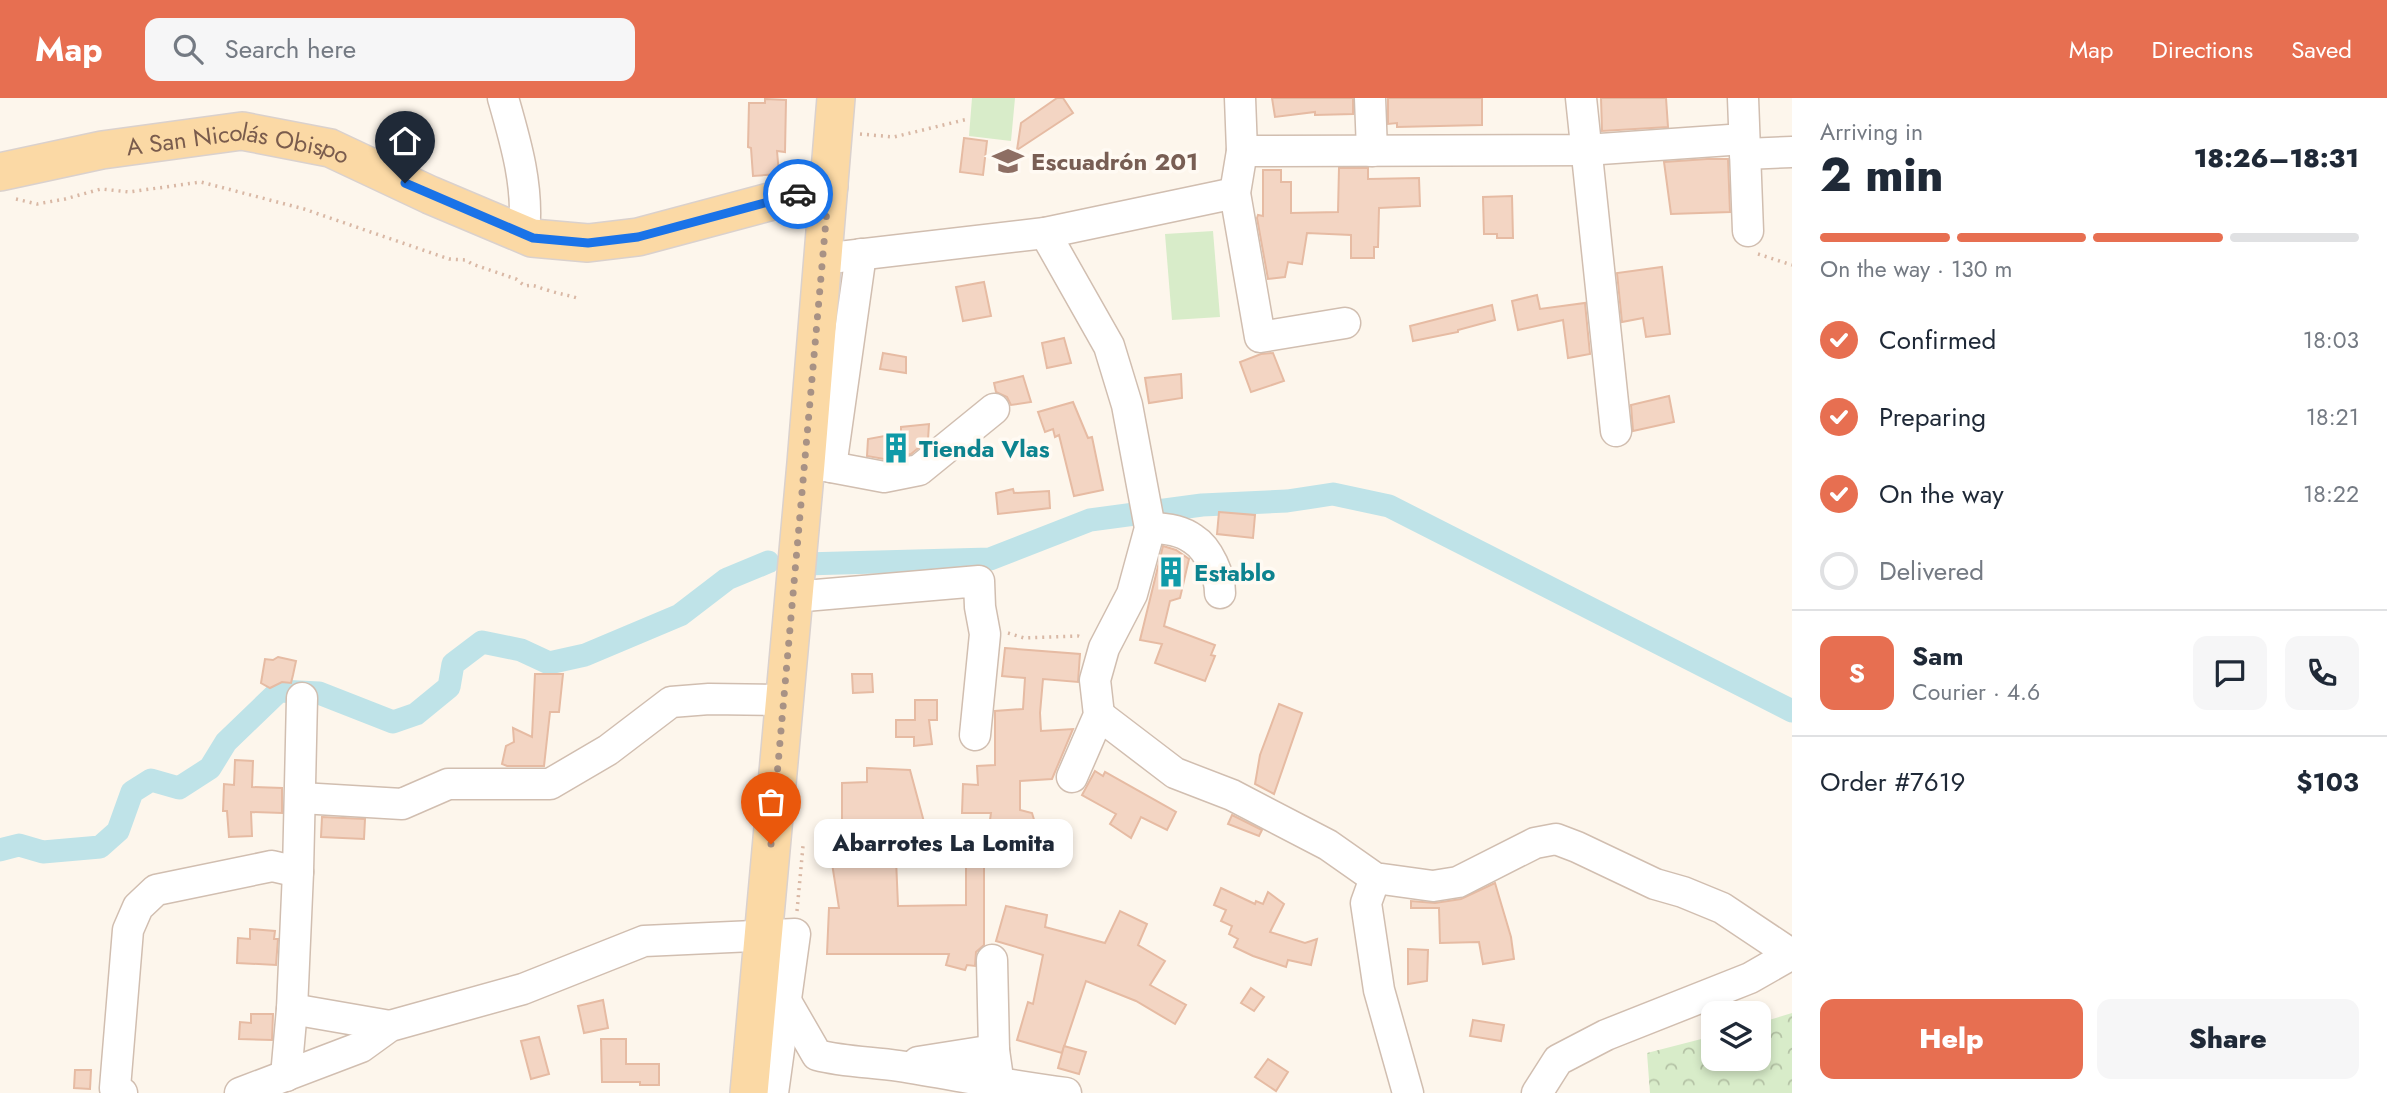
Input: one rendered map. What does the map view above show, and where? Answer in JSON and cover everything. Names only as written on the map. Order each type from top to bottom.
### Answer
[{"type":"main road","points":[[749,1093],[793,597],[818,465],[822,259],[835,116]]},
{"type":"main road","name":"A San Nicolás Obispo","points":[[6,186],[102,150],[242,131],[330,148],[430,195],[533,238],[588,243],[638,237],[829,186]]},
{"type":"street","points":[[503,98],[522,166],[527,213],[524,234]]},
{"type":"street","points":[[1240,98],[1242,151],[1235,193],[1260,337],[1345,323]]},
{"type":"street","points":[[1370,98],[1373,151]]},
{"type":"street","points":[[1581,98],[1616,431]]},
{"type":"street","points":[[1742,98],[1748,230]]},
{"type":"street","points":[[1242,151],[1586,150],[1745,146],[1792,152]]},
{"type":"street","points":[[822,259],[1045,233],[1235,193]]},
{"type":"street","points":[[1045,233],[1109,346],[1127,405],[1148,519],[1132,594],[1104,648],[1095,680],[1099,715],[1072,777]]},
{"type":"street","points":[[861,254],[818,465],[884,477],[919,470],[994,408]]},
{"type":"street","points":[[1148,519],[1195,539],[1212,562],[1220,579],[1220,593]]},
{"type":"street","points":[[793,597],[979,581],[985,634],[975,735]]},
{"type":"street","points":[[286,1076],[298,872],[302,698]]},
{"type":"street","points":[[301,798],[402,804],[449,784],[550,784],[608,750],[671,702],[784,699]]},
{"type":"street","points":[[1099,715],[1175,773],[1232,795],[1328,845],[1376,878],[1433,886],[1458,882],[1535,843],[1556,839],[1655,884],[1722,908],[1791,954],[1750,978],[1606,1035],[1558,1060],[1537,1093]]},
{"type":"street","points":[[122,1093],[115,1088],[128,930],[138,907],[156,890],[272,866],[298,872]]},
{"type":"street","points":[[1376,878],[1366,903],[1377,977],[1408,1093]]},
{"type":"street","points":[[240,1093],[361,1047],[390,1026],[523,989],[644,941],[795,934],[773,1093]]},
{"type":"street","points":[[992,960],[994,1050],[1002,1089]]},
{"type":"street","points":[[787,1003],[817,1055],[897,1066],[1002,1089],[1066,1093]]},
{"type":"street","points":[[292,1009],[390,1026]]},
{"type":"street","points":[[897,1066],[994,1050]]},
{"type":"path","points":[[835,116],[894,137],[968,118]]},
{"type":"path","points":[[6,186],[37,204],[101,189],[130,192],[201,182],[304,209],[449,259],[466,260],[516,279],[525,286],[535,284],[580,299]]},
{"type":"path","points":[[1748,230],[1756,254],[1792,265]]},
{"type":"path","points":[[980,607],[994,628],[1024,638],[1078,636],[1104,648]]},
{"type":"green space","points":[[972,98],[1015,98],[1011,141],[969,136]]},
{"type":"green space","points":[[1213,231],[1220,317],[1172,320],[1165,234]]},
{"type":"green space","points":[[1792,1013],[1792,1093],[1650,1093],[1647,1053],[1701,1039],[1701,1071],[1771,1071],[1771,1019]]},
{"type":"building","points":[[1057,98],[1063,98],[1073,113],[1017,150],[1021,123]]},
{"type":"building","points":[[1272,98],[1353,98],[1353,114],[1315,115],[1315,112],[1275,117]]},
{"type":"building","points":[[1388,98],[1482,98],[1482,125],[1397,127],[1397,123],[1388,124]]},
{"type":"building","points":[[1601,98],[1666,98],[1668,127],[1602,131]]},
{"type":"building","points":[[765,99],[786,100],[785,152],[777,151],[779,174],[753,176],[751,148],[748,147],[749,103],[765,103]]},
{"type":"building","points":[[964,138],[987,141],[983,175],[960,172]]},
{"type":"building","points":[[1728,159],[1730,212],[1671,214],[1664,162]]},
{"type":"building","points":[[1339,168],[1368,168],[1368,179],[1419,178],[1420,206],[1379,208],[1378,247],[1374,247],[1374,258],[1351,258],[1351,235],[1307,233],[1302,264],[1288,262],[1285,277],[1268,279],[1257,218],[1258,215],[1263,216],[1263,170],[1281,170],[1281,182],[1291,182],[1291,213],[1338,212]]},
{"type":"building","points":[[1512,196],[1513,238],[1497,238],[1497,234],[1484,234],[1483,197]]},
{"type":"building","points":[[1662,267],[1670,334],[1646,337],[1643,318],[1622,322],[1617,273]]},
{"type":"building","points":[[984,282],[991,316],[963,321],[956,287]]},
{"type":"building","points":[[1537,295],[1540,309],[1585,303],[1590,354],[1568,358],[1563,320],[1518,330],[1512,301]]},
{"type":"building","points":[[1492,305],[1495,320],[1458,332],[1413,341],[1410,326]]},
{"type":"building","points":[[1064,338],[1071,363],[1047,368],[1042,343]]},
{"type":"building","points":[[883,353],[906,357],[906,373],[880,369]]},
{"type":"building","points":[[1273,353],[1284,381],[1251,392],[1240,362],[1261,354]]},
{"type":"building","points":[[1181,374],[1182,398],[1149,403],[1145,378]]},
{"type":"building","points":[[1023,376],[1031,402],[1011,405],[1007,397],[996,392],[994,383]]},
{"type":"building","points":[[1669,396],[1674,422],[1633,431],[1631,405]]},
{"type":"building","points":[[1073,402],[1088,438],[1092,437],[1103,490],[1074,496],[1059,435],[1055,437],[1053,429],[1045,432],[1038,412]]},
{"type":"building","name":"Tienda Vlas","points":[[929,424],[928,440],[911,454],[884,459],[867,456],[868,439],[901,433],[901,427]]},
{"type":"building","points":[[1013,489],[1014,493],[1049,491],[1050,508],[998,514],[996,493]]},
{"type":"building","points":[[1219,512],[1255,515],[1253,538],[1217,534]]},
{"type":"building","points":[[1163,546],[1176,550],[1189,559],[1180,598],[1170,601],[1164,626],[1215,645],[1211,655],[1215,656],[1205,681],[1155,663],[1162,644],[1140,640]]},
{"type":"building","points":[[1005,648],[1080,654],[1078,682],[1043,679],[1041,731],[1073,729],[1052,779],[1020,781],[1020,810],[1032,813],[1039,836],[1029,835],[1028,844],[1022,844],[1020,853],[986,848],[991,813],[962,813],[963,784],[978,785],[977,766],[995,765],[995,711],[1023,709],[1025,678],[1002,676]]},
{"type":"building","points":[[278,657],[296,661],[291,683],[282,682],[270,688],[261,683],[265,659],[273,660]]},
{"type":"building","points":[[535,674],[563,674],[559,712],[550,712],[544,766],[507,766],[502,764],[506,746],[514,742],[513,728],[532,737]]},
{"type":"building","points":[[852,674],[872,674],[873,692],[853,693]]},
{"type":"building","points":[[915,700],[937,700],[937,720],[929,720],[932,744],[914,746],[914,737],[896,737],[896,720],[915,720]]},
{"type":"building","points":[[1279,704],[1302,713],[1274,794],[1255,784],[1260,755]]},
{"type":"building","points":[[235,760],[253,761],[252,787],[282,788],[282,813],[251,812],[252,836],[229,837],[227,811],[223,811],[224,784],[234,785]]},
{"type":"building","points":[[867,768],[910,770],[924,822],[903,822],[905,859],[896,859],[898,906],[966,905],[966,857],[984,857],[984,945],[976,952],[975,966],[967,965],[965,970],[946,965],[949,954],[827,954],[829,908],[839,908],[831,857],[832,823],[842,823],[842,783],[867,782]]},
{"type":"building","points":[[1095,771],[1103,776],[1105,772],[1176,812],[1167,830],[1141,817],[1131,838],[1110,824],[1116,814],[1082,795]]},
{"type":"building","points":[[1232,815],[1262,830],[1259,836],[1228,824]]},
{"type":"building","points":[[322,817],[365,819],[364,839],[321,837]]},
{"type":"building","points":[[1495,883],[1511,937],[1514,959],[1483,964],[1479,942],[1440,943],[1439,908],[1411,908],[1411,901],[1435,903],[1461,899]]},
{"type":"building","points":[[1221,888],[1255,904],[1256,901],[1263,904],[1268,892],[1284,904],[1270,932],[1305,943],[1317,939],[1311,965],[1288,960],[1286,967],[1234,947],[1238,939],[1229,934],[1232,926],[1221,921],[1226,910],[1214,905]]},
{"type":"building","points":[[1006,906],[1047,915],[1045,927],[1105,943],[1120,911],[1147,924],[1138,945],[1165,961],[1150,985],[1186,1005],[1175,1024],[1136,1001],[1086,981],[1062,1053],[1017,1040],[1028,1002],[1033,1004],[1043,955],[996,941]]},
{"type":"building","points":[[250,929],[275,931],[274,939],[278,939],[276,965],[237,963],[238,938],[250,939]]},
{"type":"building","points":[[1408,949],[1428,950],[1427,981],[1408,984]]},
{"type":"building","points":[[1251,988],[1264,997],[1254,1011],[1241,1003]]},
{"type":"building","points":[[603,1000],[608,1028],[584,1033],[578,1006]]},
{"type":"building","points":[[251,1014],[273,1014],[272,1040],[239,1039],[240,1022],[251,1023]]},
{"type":"building","points":[[1473,1020],[1504,1025],[1501,1041],[1470,1036]]},
{"type":"building","points":[[539,1037],[549,1074],[531,1079],[521,1041]]},
{"type":"building","points":[[601,1039],[626,1039],[626,1064],[659,1064],[659,1085],[602,1082]]},
{"type":"building","points":[[1064,1046],[1086,1052],[1079,1074],[1058,1068]]},
{"type":"building","points":[[1268,1059],[1288,1072],[1276,1091],[1255,1077]]},
{"type":"building","points":[[75,1070],[91,1070],[90,1089],[74,1088]]},
{"type":"waterway","points":[[804,564],[990,559],[1090,520],[1202,505],[1287,501],[1333,494],[1389,506],[1792,711]]},
{"type":"waterway","points":[[0,850],[19,845],[43,852],[100,847],[118,831],[132,792],[151,780],[179,788],[210,768],[226,742],[279,691],[319,693],[393,722],[416,714],[449,687],[453,664],[482,642],[521,650],[549,663],[585,655],[680,615],[727,579],[768,562]]},
{"type":"way so far","points":[[771,844],[829,186],[798,194]]},
{"type":"place","name":"Escuadrón 201","points":[[1008,161]]},
{"type":"place","name":"Tienda Vlas","points":[[896,448]]},
{"type":"place","name":"Establo","points":[[1171,572]]},
{"type":"place","name":"Abarrotes La Lomita","points":[[771,844]]},
{"type":"route","points":[[405,183],[533,238],[588,243],[638,237],[798,194]]}]
